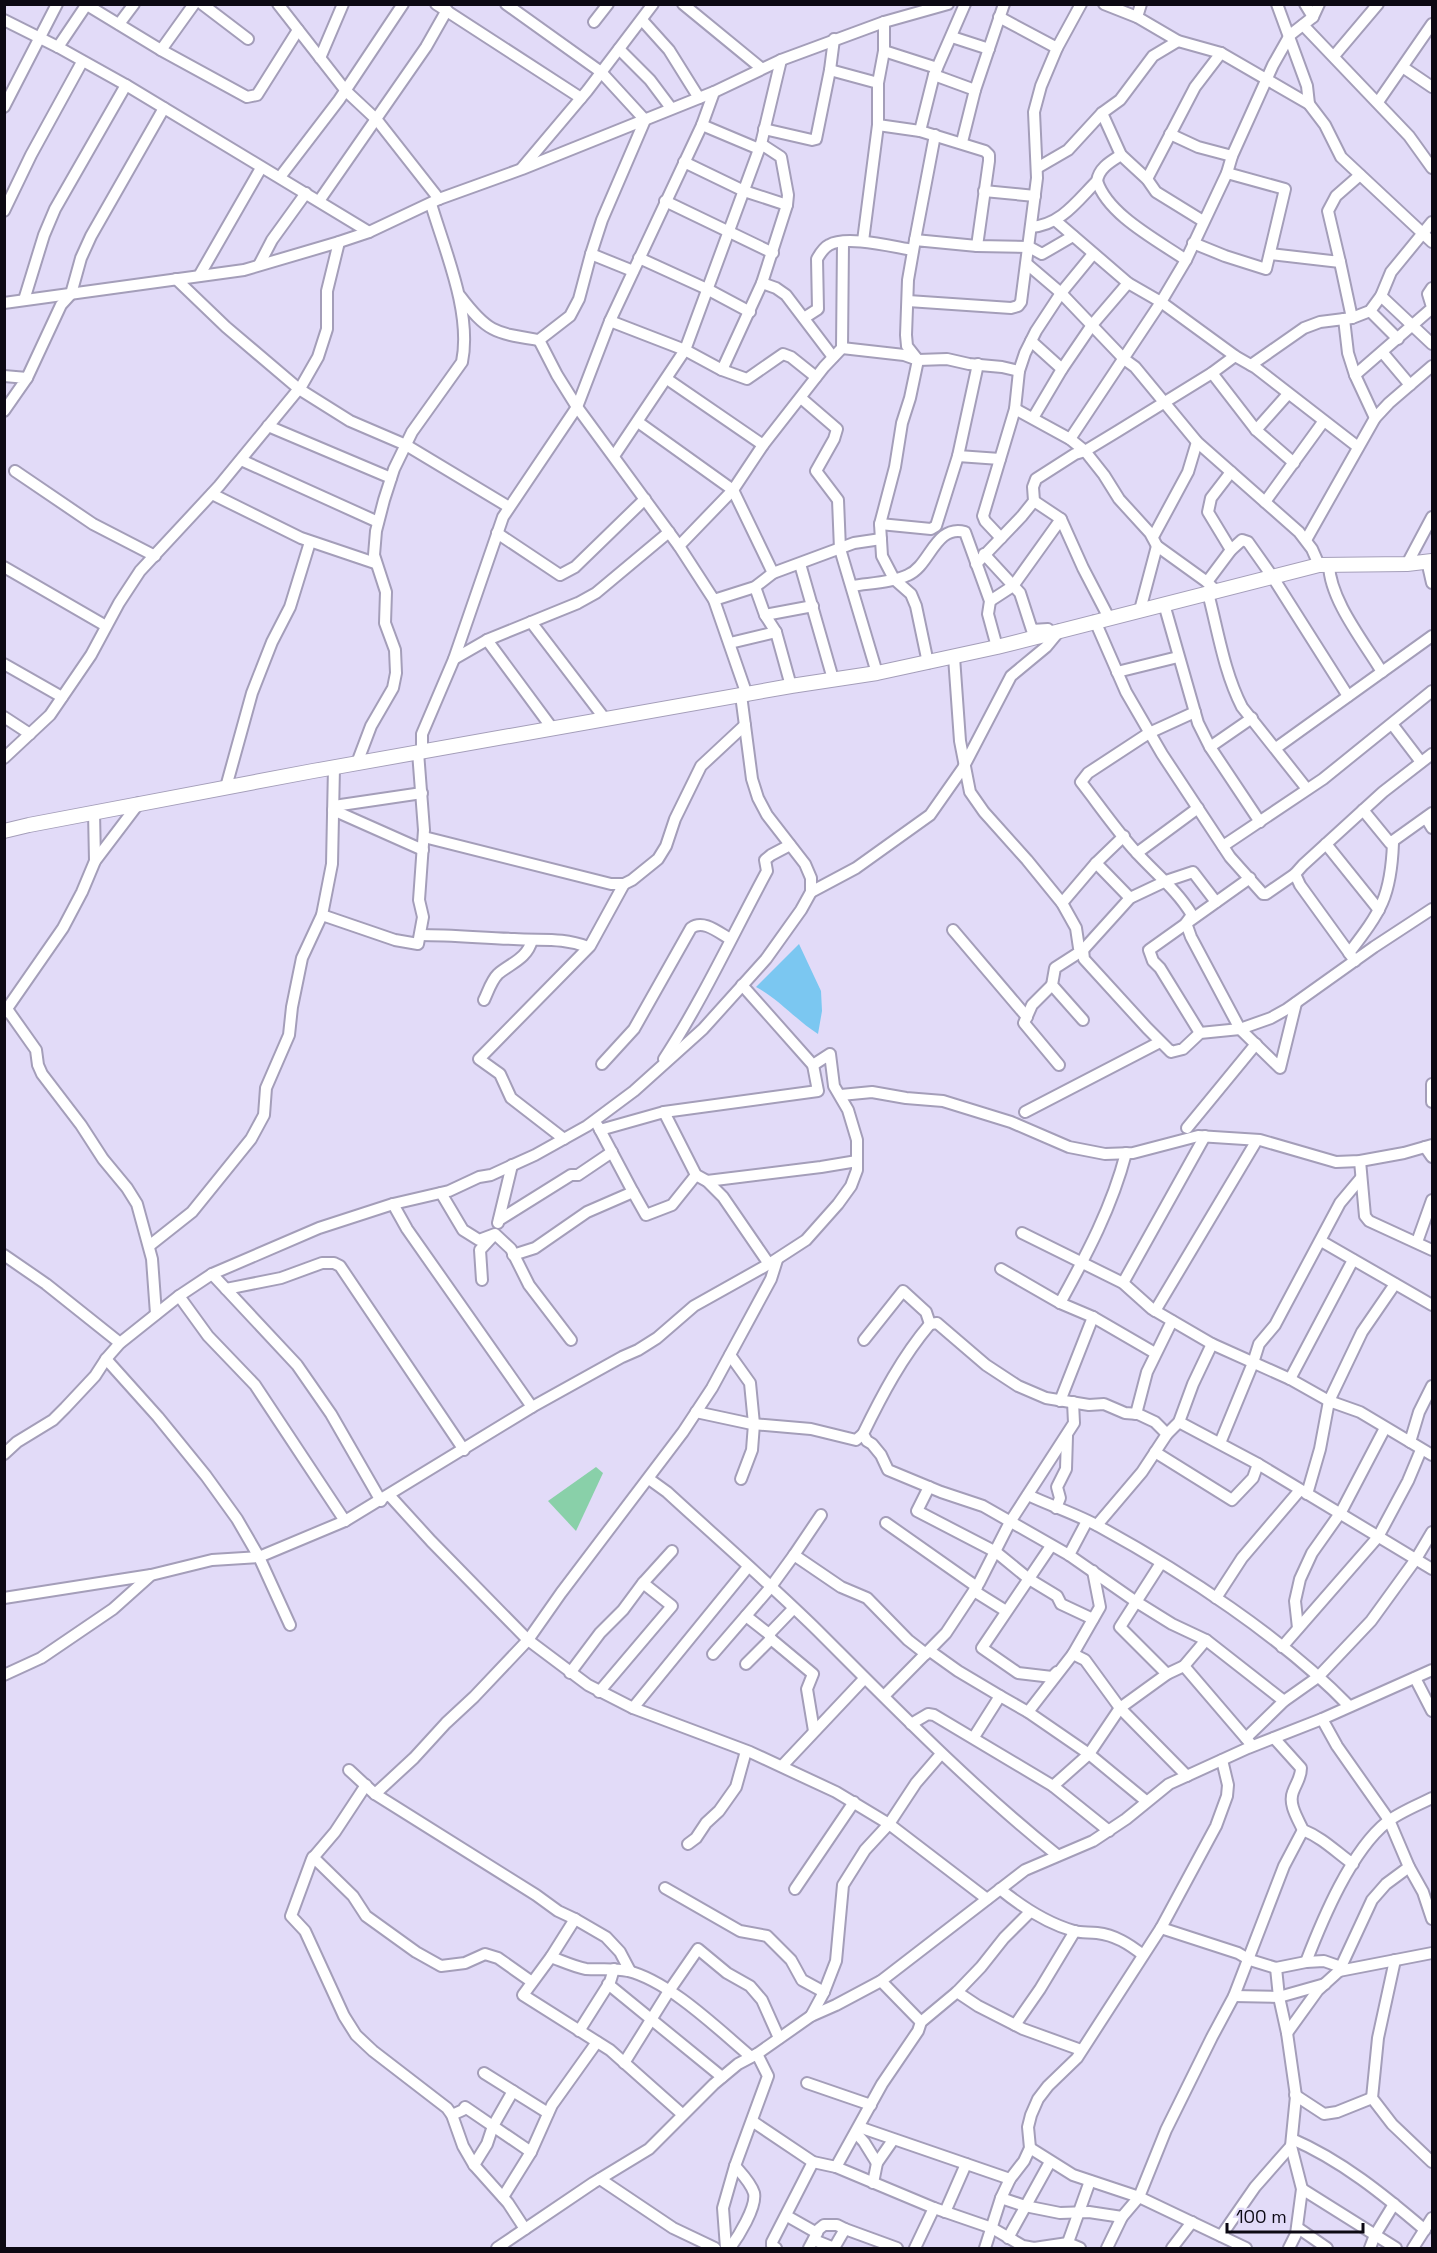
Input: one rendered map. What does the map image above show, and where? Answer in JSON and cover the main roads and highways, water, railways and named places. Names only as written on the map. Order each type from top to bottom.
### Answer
[{"type":"water","points":[[799,944],[821,991],[822,1011],[818,1034],[756,987]]}]
